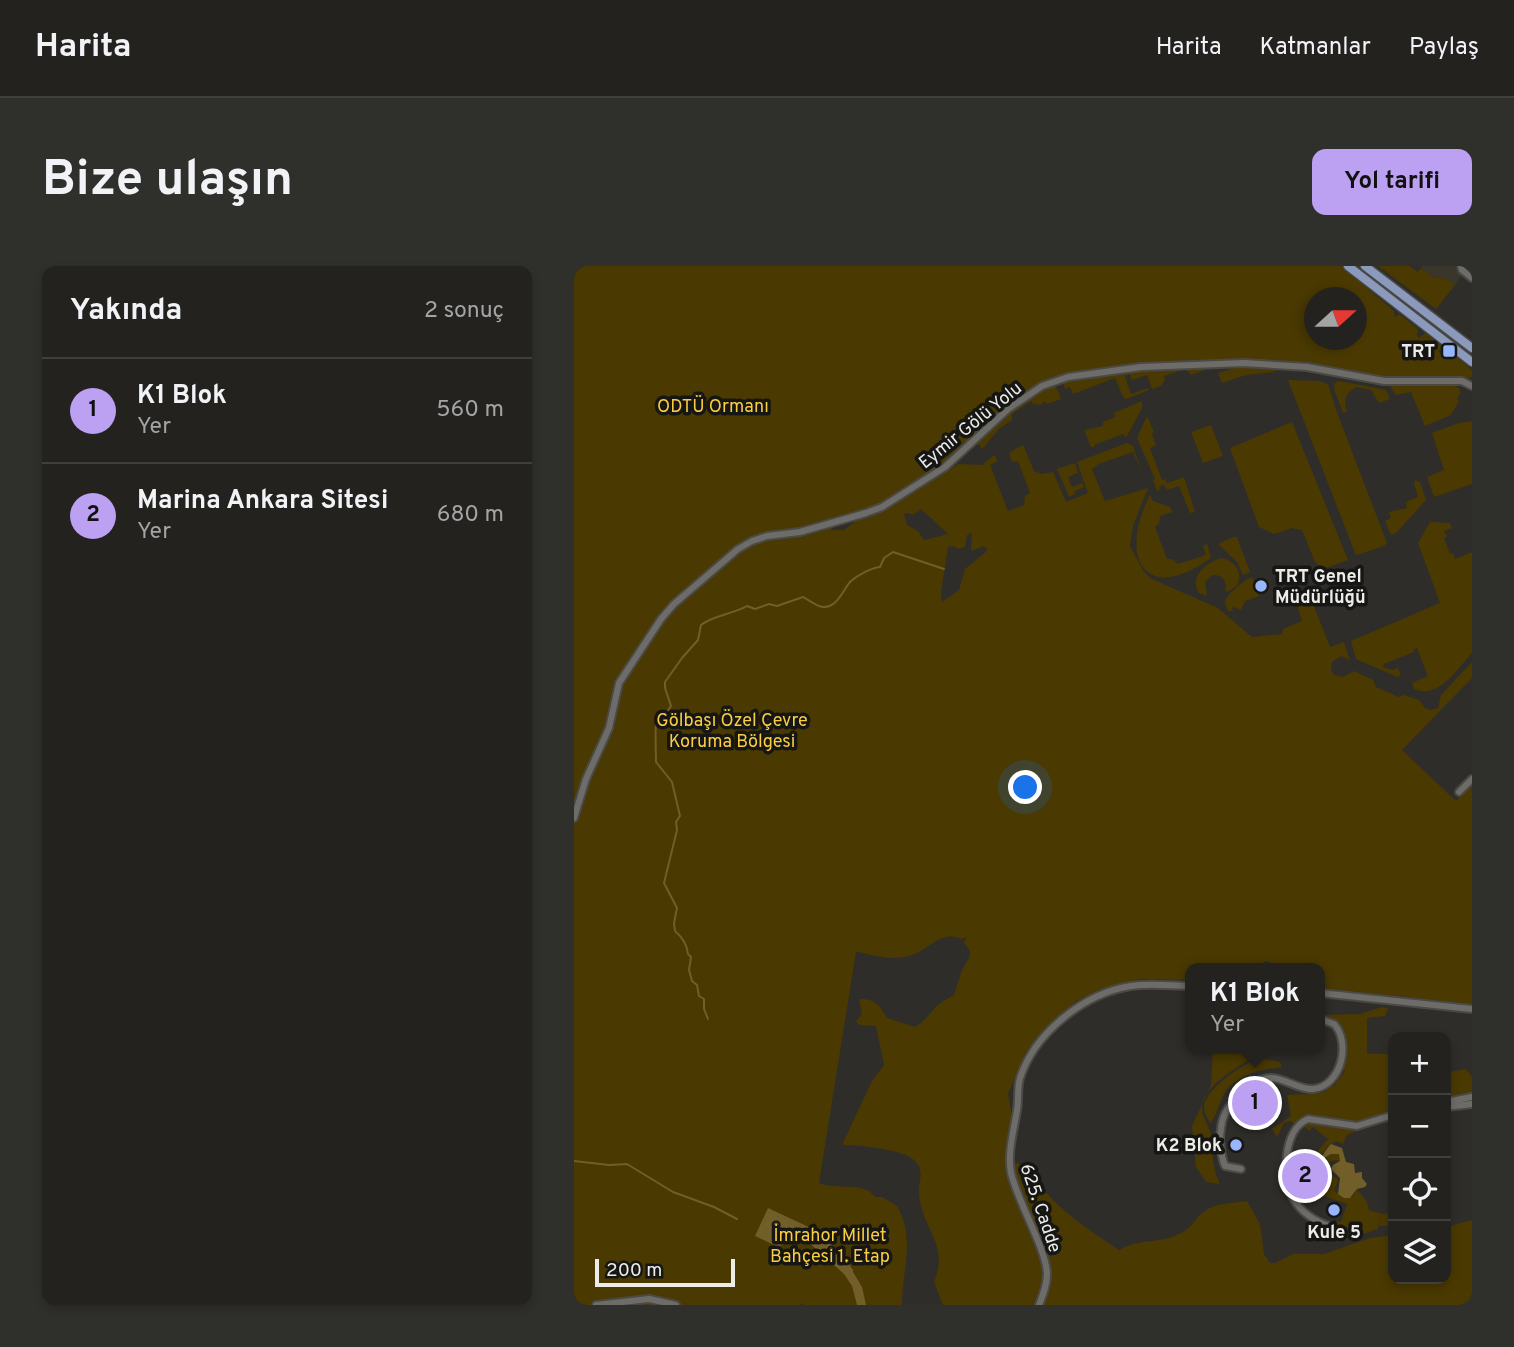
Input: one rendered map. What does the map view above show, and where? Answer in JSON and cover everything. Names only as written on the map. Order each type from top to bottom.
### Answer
[{"type":"main road","points":[[1348,266],[1472,362]]},
{"type":"main road","points":[[1355,266],[1472,355]]},
{"type":"main road","points":[[1365,266],[1472,348]]},
{"type":"main road","points":[[1372,266],[1472,342]]},
{"type":"street","points":[[1461,266],[1472,278]]},
{"type":"street","name":"Eymir Gölü Yolu","points":[[574,818],[586,779],[609,728],[619,683],[661,618],[674,604],[738,549],[752,541],[767,536],[800,532],[881,507],[946,467],[1007,410],[1042,386],[1068,377],[1142,367],[1244,363],[1307,367],[1384,381],[1450,381],[1471,384]]},
{"type":"street","points":[[1459,792],[1472,779]]},
{"type":"street","name":"625. Cadde","points":[[1039,1305],[1047,1280],[1046,1265],[1021,1205],[1010,1167],[1018,1106],[1018,1084],[1024,1069],[1054,1027],[1073,1010],[1094,998],[1132,986],[1185,986]]},
{"type":"street","points":[[1325,994],[1472,1009]]},
{"type":"street","points":[[1241,1169],[1225,1166],[1220,1132],[1236,1097],[1258,1081],[1270,1078],[1307,1089],[1325,1084],[1338,1070],[1342,1056],[1340,1032],[1331,1021],[1325,1020]]},
{"type":"street","points":[[1451,1103],[1472,1097]]},
{"type":"street","points":[[1451,1104],[1472,1104]]},
{"type":"street","points":[[1329,1226],[1314,1221],[1294,1200],[1285,1169],[1290,1140],[1306,1119],[1357,1126],[1388,1118]]},
{"type":"street","points":[[596,1305],[649,1299],[676,1305]]},
{"type":"shaded area","points":[[1457,266],[1461,276],[1455,285],[1447,279],[1433,277],[1421,268]]},
{"type":"shaded area","points":[[1331,1144],[1342,1148],[1346,1162],[1354,1164],[1355,1173],[1362,1172],[1362,1178],[1367,1184],[1357,1189],[1350,1198],[1338,1194],[1340,1178],[1331,1169],[1340,1161],[1339,1154],[1331,1154],[1323,1159],[1323,1188],[1320,1182],[1319,1165]]},
{"type":"shaded area","points":[[768,1208],[813,1229],[815,1237],[822,1236],[841,1253],[862,1287],[866,1305],[857,1305],[852,1286],[844,1274],[807,1241],[788,1230],[774,1226],[773,1229],[790,1238],[788,1242],[778,1247],[755,1236]]},
{"type":"green space","points":[[574,266],[1341,266],[1366,287],[1304,287],[1304,350],[1367,350],[1367,288],[1394,311],[1395,318],[1399,314],[1418,329],[1419,338],[1425,333],[1441,345],[1442,348],[1438,351],[1445,358],[1445,351],[1448,350],[1472,370],[1472,377],[1389,378],[1309,364],[1165,365],[1068,377],[1033,391],[953,460],[882,507],[827,527],[844,530],[856,521],[908,496],[958,464],[982,465],[994,455],[998,461],[990,465],[1008,511],[1024,505],[1025,496],[1030,493],[1018,461],[1012,462],[1009,453],[1023,445],[1034,471],[1042,474],[1053,472],[1066,502],[1088,493],[1077,462],[1127,443],[1133,446],[1142,473],[1133,452],[1092,469],[1105,501],[1148,488],[1133,526],[1130,546],[1150,578],[1218,608],[1252,637],[1282,634],[1283,629],[1302,621],[1297,605],[1310,596],[1330,647],[1344,642],[1350,660],[1341,656],[1332,662],[1331,670],[1334,675],[1343,677],[1354,671],[1373,680],[1376,687],[1399,697],[1404,695],[1419,700],[1425,708],[1431,710],[1438,708],[1441,695],[1472,662],[1472,678],[1402,750],[1456,801],[1472,783],[1472,1004],[1325,989],[1325,963],[1185,963],[1185,980],[1140,979],[1104,988],[1076,1001],[1045,1028],[1026,1052],[1008,1094],[1012,1116],[1005,1159],[1028,1167],[1056,1203],[1119,1250],[1182,1233],[1201,1214],[1214,1206],[1247,1201],[1260,1224],[1264,1254],[1270,1263],[1293,1254],[1324,1254],[1370,1238],[1388,1236],[1388,1284],[1451,1284],[1451,1226],[1472,1220],[1472,1305],[943,1305],[934,1282],[939,1257],[921,1206],[919,1166],[910,1158],[892,1151],[842,1145],[872,1081],[884,1065],[876,1026],[859,1025],[856,1021],[862,1014],[859,999],[876,1003],[887,1018],[915,1027],[954,995],[969,958],[970,951],[964,942],[967,937],[942,938],[915,954],[904,957],[887,958],[856,952],[819,1183],[863,1189],[897,1206],[903,1218],[907,1242],[902,1305],[574,1305]],"holes":[[[921,509],[948,534],[924,540],[918,531],[907,525],[904,514],[913,515]],[[972,533],[971,551],[984,546],[988,550],[965,569],[959,590],[942,602],[948,547],[965,547],[967,535]]]},
{"type":"green space","points":[[1378,266],[1410,266],[1418,272],[1421,268],[1433,277],[1447,279],[1455,285],[1436,309]]},
{"type":"green space","points":[[1241,366],[1277,368],[1274,372],[1246,375],[1222,383],[1218,373]]},
{"type":"green space","points":[[1210,368],[1191,375],[1186,369],[1164,376],[1165,380],[1161,386],[1152,389],[1147,375],[1132,380],[1129,374],[1125,376],[1131,394],[1148,388],[1149,390],[1127,399],[1123,397],[1115,378],[1073,394],[1070,387],[1065,389],[1063,383],[1065,380],[1143,369]]},
{"type":"green space","points":[[1288,380],[1328,384],[1387,543],[1384,546],[1357,555],[1355,553]]},
{"type":"green space","points":[[1339,381],[1386,390],[1390,399],[1379,403],[1371,390],[1357,387],[1348,394],[1345,400],[1347,412],[1343,413],[1334,389],[1335,383]]},
{"type":"green space","points":[[1055,384],[1061,399],[1047,404],[1045,401],[1041,405],[1031,401],[1012,414],[1012,420],[999,429],[982,449],[976,441],[1002,416],[1033,393]]},
{"type":"green space","points":[[1389,385],[1454,385],[1460,389],[1461,394],[1451,415],[1425,426],[1411,392],[1396,395]]},
{"type":"green space","points":[[1142,401],[1142,408],[1127,436],[1123,434],[1091,447],[1084,430],[1103,426],[1103,422],[1115,417],[1114,413]]},
{"type":"green space","points":[[1147,416],[1156,445],[1150,448],[1162,480],[1165,479],[1167,483],[1184,477],[1195,512],[1190,513],[1179,486],[1167,490],[1164,485],[1157,491],[1153,480],[1155,479],[1137,438]]},
{"type":"green space","points":[[1472,421],[1472,484],[1434,497],[1427,477],[1444,470],[1432,433]]},
{"type":"green space","points":[[1292,422],[1348,560],[1326,568],[1321,568],[1315,562],[1302,530],[1292,528],[1274,534],[1259,527],[1230,448]]},
{"type":"green space","points":[[1211,425],[1223,456],[1203,463],[1191,432]]},
{"type":"green space","points":[[1075,463],[1078,473],[1068,477],[1072,487],[1082,483],[1084,487],[1069,497],[1057,469]]},
{"type":"green space","points":[[1415,480],[1420,482],[1426,500],[1396,533],[1391,535],[1385,521],[1391,518],[1389,512],[1407,508],[1406,502],[1418,497]]},
{"type":"green space","points":[[1150,495],[1153,501],[1170,507],[1172,512],[1160,516],[1159,524],[1155,527],[1167,559],[1178,564],[1203,556],[1206,554],[1203,546],[1207,544],[1211,558],[1188,572],[1169,577],[1154,576],[1143,568],[1138,555],[1137,538],[1141,517]]},
{"type":"green space","points":[[1430,522],[1450,523],[1452,528],[1444,531],[1447,537],[1444,538],[1450,554],[1453,553],[1455,559],[1472,552],[1472,653],[1447,681],[1432,690],[1423,691],[1414,689],[1412,683],[1428,676],[1417,648],[1414,652],[1384,664],[1383,667],[1392,670],[1398,668],[1401,675],[1397,677],[1356,659],[1351,641],[1440,603],[1418,543]]},
{"type":"green space","points":[[1237,537],[1250,572],[1243,575],[1237,562],[1218,544]]},
{"type":"green space","points":[[1222,558],[1229,560],[1238,569],[1237,585],[1225,592],[1224,579],[1212,575],[1205,582],[1207,596],[1199,593],[1196,581],[1201,571],[1205,566]]},
{"type":"green space","points":[[1252,577],[1259,596],[1245,601],[1241,610],[1234,607],[1233,611],[1228,611],[1226,598]]},
{"type":"green space","points":[[1382,1007],[1388,1008],[1385,1016],[1367,1018],[1367,1054],[1388,1054],[1388,1114],[1359,1124],[1309,1117],[1297,1125],[1290,1121],[1284,1123],[1277,1137],[1272,1129],[1291,1116],[1287,1095],[1327,1091],[1325,1088],[1332,1083],[1334,1086],[1345,1071],[1342,1068],[1346,1049],[1344,1034],[1341,1028],[1325,1015],[1360,1014]]},
{"type":"green space","points":[[1213,1054],[1257,1054],[1225,1076],[1207,1094],[1211,1085]]},
{"type":"green space","points":[[1260,1058],[1280,1062],[1282,1067],[1258,1071],[1235,1082],[1224,1094],[1210,1123],[1204,1107],[1211,1093],[1236,1071]]},
{"type":"green space","points":[[1466,1069],[1472,1077],[1472,1094],[1465,1098],[1451,1099],[1451,1072]]},
{"type":"green space","points":[[1203,1103],[1202,1113],[1210,1132],[1214,1167],[1220,1184],[1206,1182],[1196,1167],[1192,1126]]},
{"type":"green space","points":[[1309,1124],[1357,1131],[1347,1135],[1343,1144],[1336,1141],[1325,1150],[1318,1168],[1320,1181],[1323,1188],[1323,1159],[1331,1154],[1339,1154],[1339,1162],[1331,1161],[1327,1166],[1330,1175],[1338,1179],[1334,1191],[1347,1198],[1353,1196],[1357,1189],[1367,1202],[1369,1210],[1388,1213],[1388,1226],[1379,1226],[1378,1229],[1339,1242],[1342,1232],[1339,1227],[1333,1225],[1334,1221],[1341,1222],[1347,1204],[1319,1194],[1310,1160],[1328,1139],[1313,1127],[1309,1131],[1305,1127]]},
{"type":"waterway","points":[[708,1019],[704,999],[699,996],[697,985],[692,981],[689,970],[691,957],[684,941],[675,931],[677,908],[664,883],[677,830],[676,822],[680,816],[672,782],[656,762],[656,726],[671,706],[665,682],[698,640],[701,625],[711,619],[747,606],[755,609],[769,604],[777,606],[803,597],[823,607],[828,606],[836,601],[851,581],[880,567],[884,558],[893,552],[944,569]]},
{"type":"waterway","points":[[574,1161],[627,1164],[673,1192],[714,1207],[737,1219]]},
{"type":"place","name":"TRT","points":[[1449,351]]},
{"type":"place","name":"TRT Genel Müdürlüğü","points":[[1261,586]]},
{"type":"place","name":"K1 Blok","points":[[1255,1103]]},
{"type":"place","name":"K2 Blok","points":[[1236,1145]]},
{"type":"place","name":"Marina Ankara Sitesi","points":[[1305,1176]]},
{"type":"place","name":"Kule 5","points":[[1334,1210]]},
{"type":"park label","name":"ODTÜ Ormanı","points":[[713,406]]},
{"type":"park label","name":"Gölbaşı Özel Çevre Koruma Bölgesi","points":[[732,730]]},
{"type":"park label","name":"İmrahor Millet Bahçesi 1. Etap","points":[[830,1245]]}]
